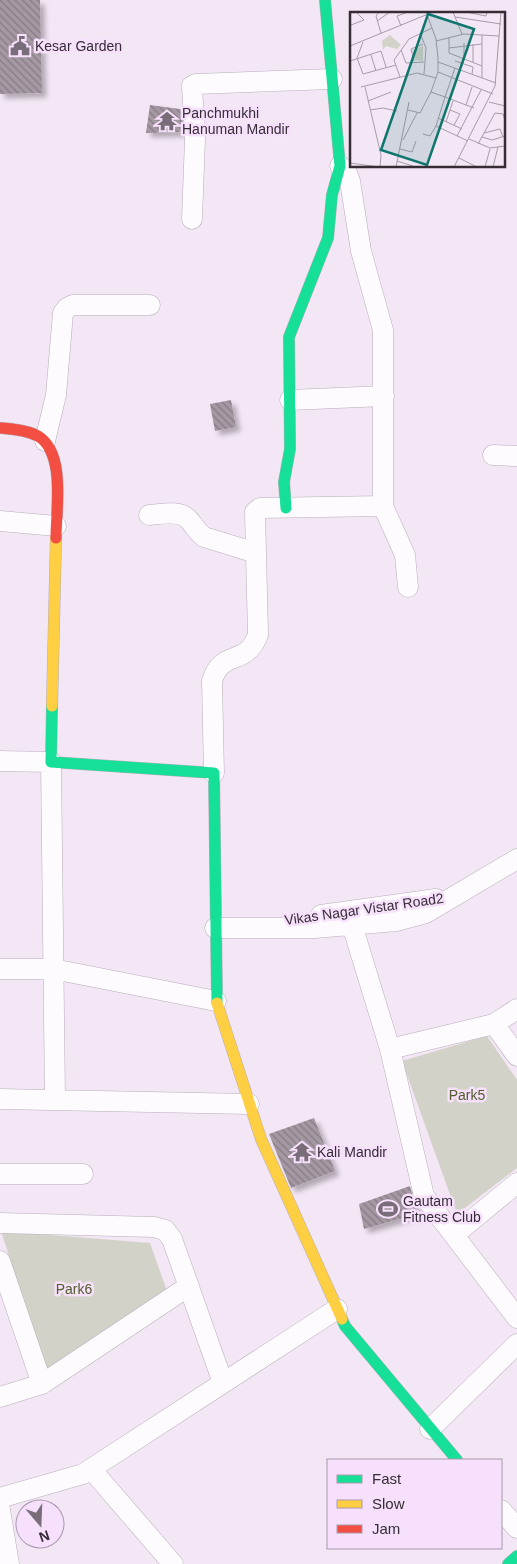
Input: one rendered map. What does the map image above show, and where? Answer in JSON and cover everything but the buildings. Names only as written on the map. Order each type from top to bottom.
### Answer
[{"type":"street","points":[[286,508],[284,482],[290,454],[289,337],[328,238],[332,195],[340,166],[325,0]]},
{"type":"street","points":[[192,219],[195,139],[192,89],[194,85],[332,79]]},
{"type":"street","points":[[340,166],[347,173],[350,181],[361,251],[383,330],[383,506],[405,555],[408,587]]},
{"type":"street","points":[[44,441],[56,395],[63,313],[73,305],[150,305]]},
{"type":"street","points":[[290,400],[384,396]]},
{"type":"street","points":[[0,428],[33,433],[44,441],[52,452],[57,470],[51,762],[55,1100]]},
{"type":"street","points":[[493,456],[517,456]]},
{"type":"street","points":[[383,506],[260,508],[254,512],[258,635],[250,650],[221,663],[215,670],[212,681],[214,772],[222,928],[216,1001],[261,1139],[345,1326],[456,1459]]},
{"type":"street","points":[[149,515],[181,515],[187,518],[198,533],[204,537],[256,553]]},
{"type":"street","points":[[0,521],[56,526]]},
{"type":"street","points":[[0,761],[51,762],[214,772]]},
{"type":"street","name":"Vikas Nagar Vistar Road2","points":[[222,928],[453,897],[517,853]]},
{"type":"street","points":[[222,928],[315,928],[396,921],[426,913],[517,859]]},
{"type":"street","points":[[352,925],[390,1049],[424,1196],[517,1318]]},
{"type":"street","points":[[0,969],[53,969],[216,1001]]},
{"type":"street","points":[[390,1049],[494,1024],[517,1009]]},
{"type":"street","points":[[494,1024],[517,1056]]},
{"type":"street","points":[[0,1099],[249,1104]]},
{"type":"street","points":[[0,1174],[83,1174]]},
{"type":"street","points":[[454,1235],[517,1183]]},
{"type":"street","points":[[0,1223],[154,1226],[165,1230],[172,1239],[223,1383]]},
{"type":"street","points":[[0,1261],[42,1384]]},
{"type":"street","points":[[0,1397],[42,1384],[189,1286]]},
{"type":"street","points":[[0,1498],[83,1474],[337,1309]]},
{"type":"street","points":[[430,1429],[517,1344]]},
{"type":"street","points":[[91,1469],[173,1564]]},
{"type":"street","points":[[0,1510],[9,1564]]},
{"type":"street","points":[[502,1511],[517,1528]]},
{"type":"street","points":[[508,1564],[517,1556]]},
{"type":"green space","name":"Park5","points":[[487,1036],[517,1080],[517,1168],[457,1214],[402,1061]]},
{"type":"green space","name":"Park6","points":[[1,1231],[150,1243],[167,1291],[46,1369]]},
{"type":"traffic: fast","points":[[286,508],[284,482],[290,449],[289,337],[328,238],[332,195],[340,166],[325,0]]},
{"type":"traffic: fast","points":[[52,706],[51,762],[214,773],[217,1003]]},
{"type":"traffic: fast","points":[[342,1319],[345,1326],[456,1459]]},
{"type":"traffic: fast","points":[[508,1564],[517,1556]]},
{"type":"traffic: slow","points":[[52,706],[56,538]]},
{"type":"traffic: slow","points":[[217,1003],[261,1139],[342,1319]]},
{"type":"traffic: jam","points":[[0,428],[24,431],[38,436],[47,444],[53,455],[58,498],[56,538]]},
{"type":"place","name":"Kesar Garden","points":[[20,46]]},
{"type":"place","name":"Panchmukhi Hanuman Mandir","points":[[167,121]]},
{"type":"place","name":"Kali Mandir","points":[[302,1152]]},
{"type":"place","name":"Gautam Fitness Club","points":[[388,1209]]}]
